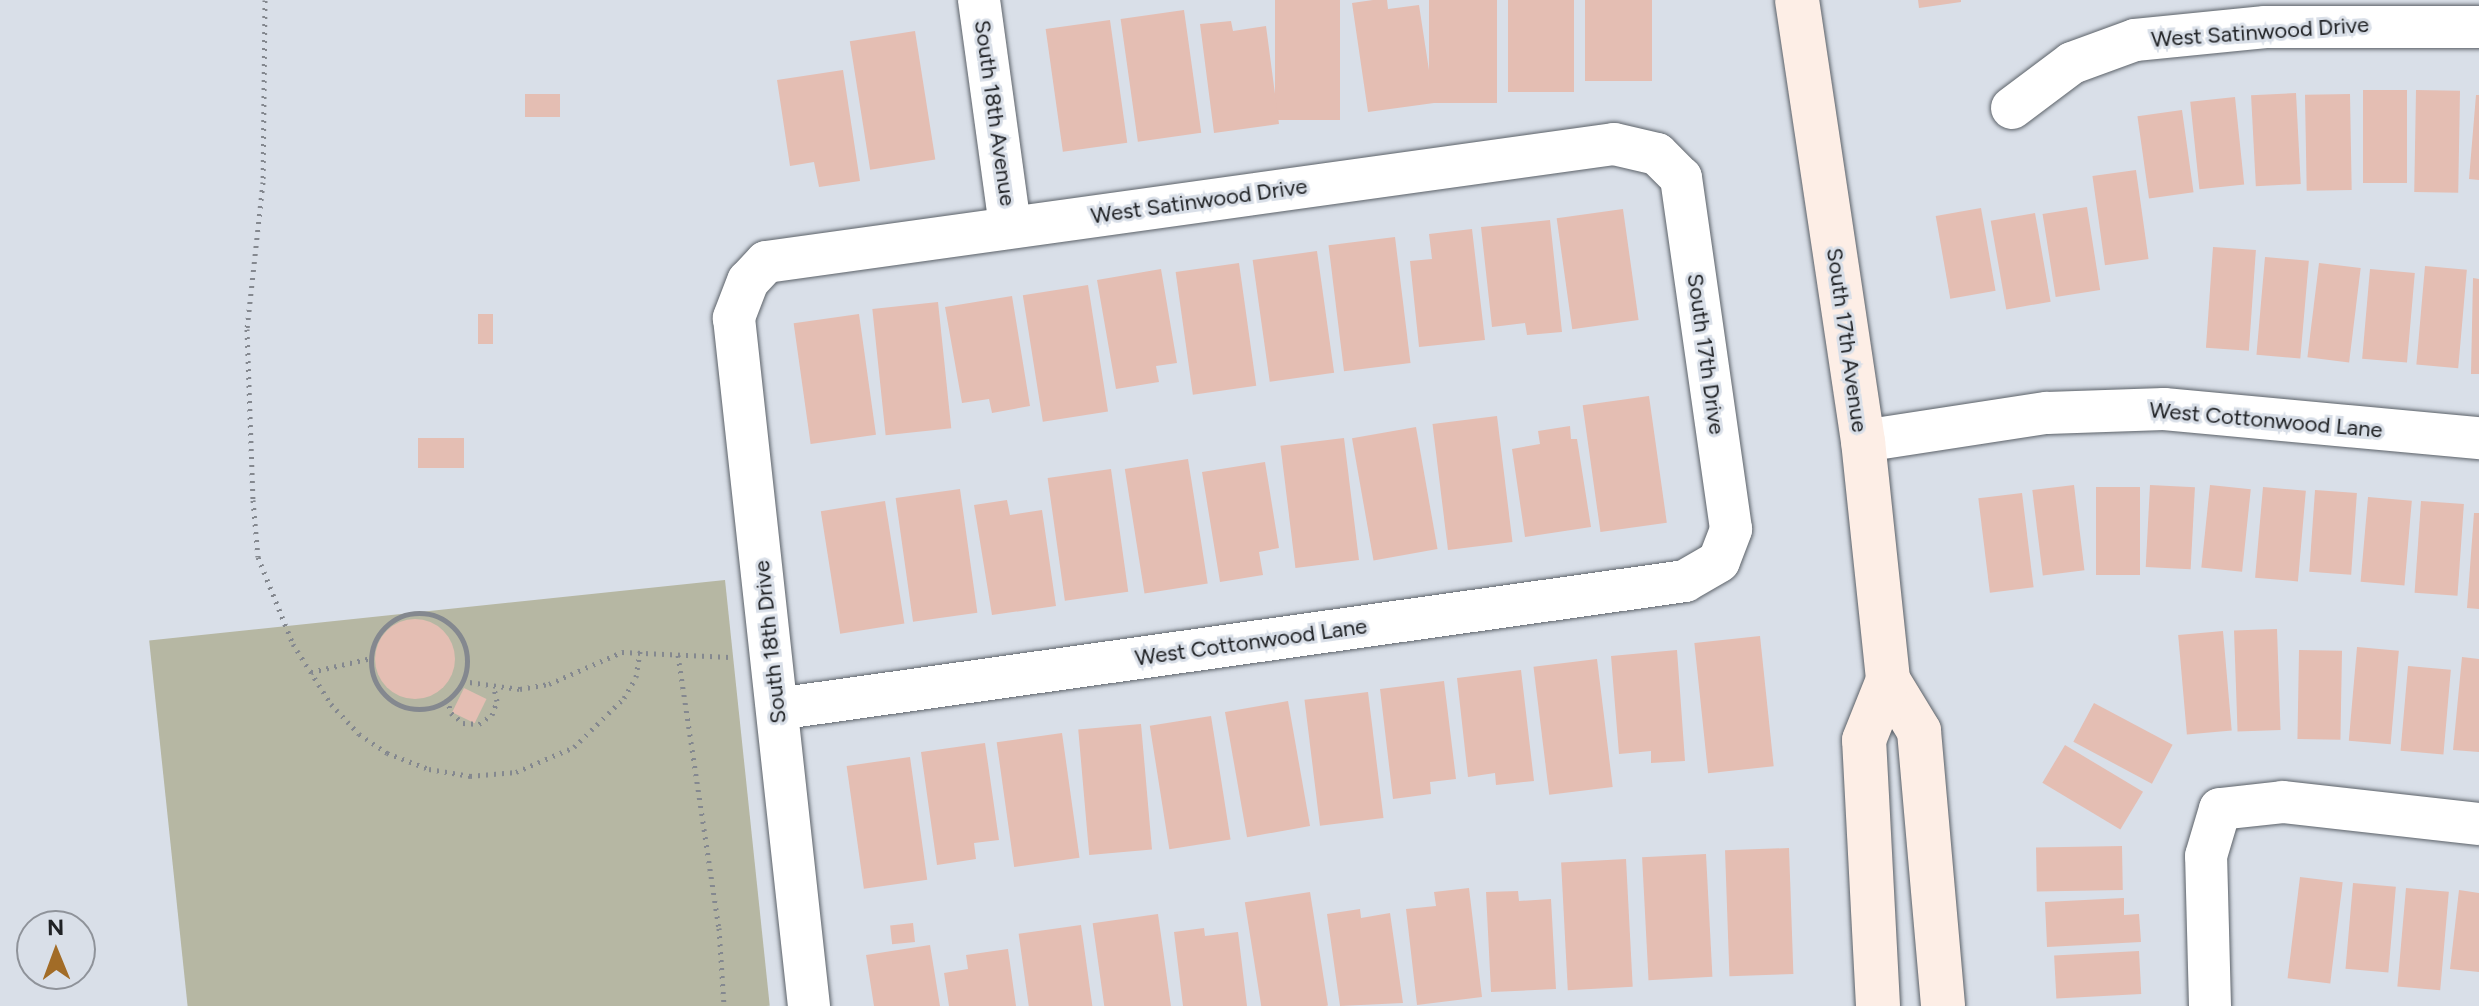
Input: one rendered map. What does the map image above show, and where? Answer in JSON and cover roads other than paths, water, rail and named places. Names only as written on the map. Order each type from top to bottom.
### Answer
[{"type":"main road","name":"South 17th Avenue","points":[[1797,0],[1863,441],[1888,680],[1919,731],[1943,1006]]},
{"type":"main road","name":"South 17th Avenue","points":[[1878,1006],[1864,740],[1888,680]]},
{"type":"street","name":"South 18th Avenue","points":[[979,0],[1010,227]]},
{"type":"street","name":"West Satinwood Drive","points":[[2012,108],[2072,63],[2135,40],[2265,27],[2479,27]]},
{"type":"street","name":"West Satinwood Drive","points":[[748,281],[766,262],[1010,227],[1614,144],[1657,154]]},
{"type":"street","name":"South 17th Drive","points":[[1657,154],[1681,178],[1731,529],[1719,561]]},
{"type":"street","name":"South 18th Drive","points":[[748,281],[734,318],[809,1006]]},
{"type":"street","name":"West Cottonwood Lane","points":[[1863,441],[2047,413],[2164,409],[2479,438]]},
{"type":"street","name":"West Cottonwood Lane","points":[[777,709],[1685,581],[1719,561]]},
{"type":"street","points":[[2210,1006],[2206,856],[2220,809],[2283,802],[2479,824]]}]
